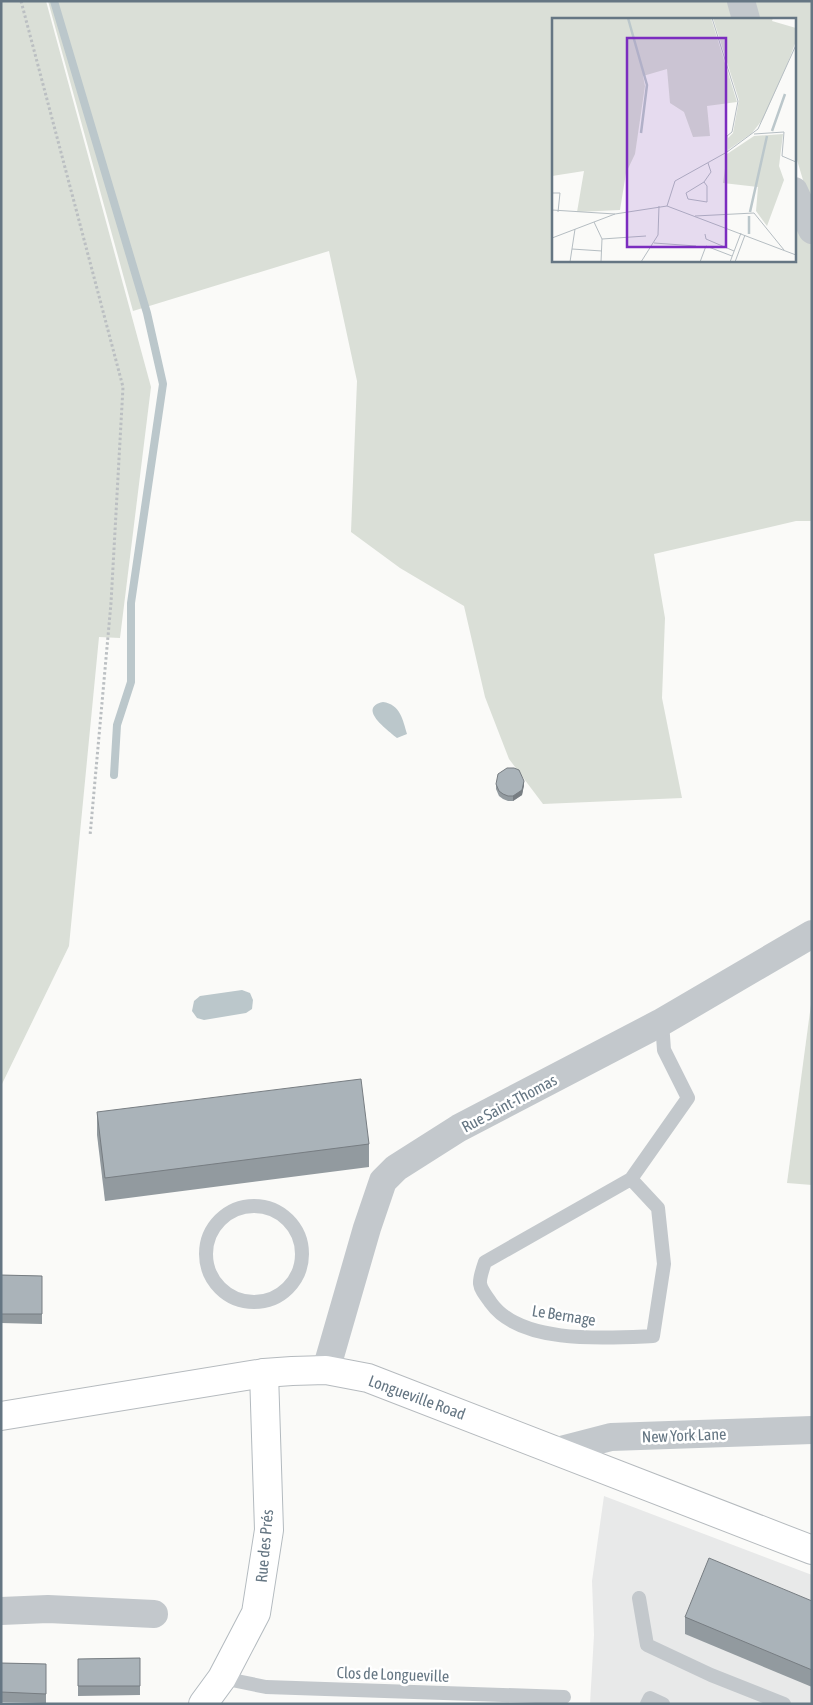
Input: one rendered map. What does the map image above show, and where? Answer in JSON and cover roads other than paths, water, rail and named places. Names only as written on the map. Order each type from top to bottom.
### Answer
[{"type":"main road","name":"Longueville Road","points":[[1,1416],[264,1374],[326,1370],[368,1378],[812,1550]]},
{"type":"main road","name":"Rue des Prés","points":[[203,1704],[222,1678],[256,1613],[269,1530],[264,1374]]},
{"type":"street","points":[[741,1],[746,18]]},
{"type":"street","points":[[796,195],[812,230]]},
{"type":"street","name":"Rue Saint-Thomas","points":[[326,1370],[367,1228],[383,1181],[396,1168],[459,1128],[662,1022],[812,934]]},
{"type":"street","name":"New York Lane","points":[[557,1451],[611,1438],[812,1430]]},
{"type":"street","points":[[1,1612],[48,1609],[154,1614]]},
{"type":"lane","name":"Le Bernage","points":[[631,1179],[658,1208],[664,1264],[654,1336],[579,1337],[528,1329],[498,1313],[480,1288],[480,1276],[485,1262],[631,1179],[688,1098],[664,1050],[662,1022]]},
{"type":"lane","points":[[250,1206],[273,1209],[294,1224],[303,1248],[300,1272],[290,1288],[276,1298],[261,1302],[244,1302],[230,1296],[220,1288],[210,1274],[206,1258],[206,1246],[216,1224],[234,1210],[250,1206]]},
{"type":"lane","points":[[639,1598],[647,1645],[711,1675],[784,1704]]},
{"type":"lane","name":"Clos de Longueville","points":[[222,1678],[266,1687],[564,1697]]},
{"type":"lane","points":[[648,1704],[650,1698],[664,1704]]},
{"type":"waterway","points":[[54,1],[147,313],[163,384],[131,603],[131,682],[117,725],[114,775]]}]
